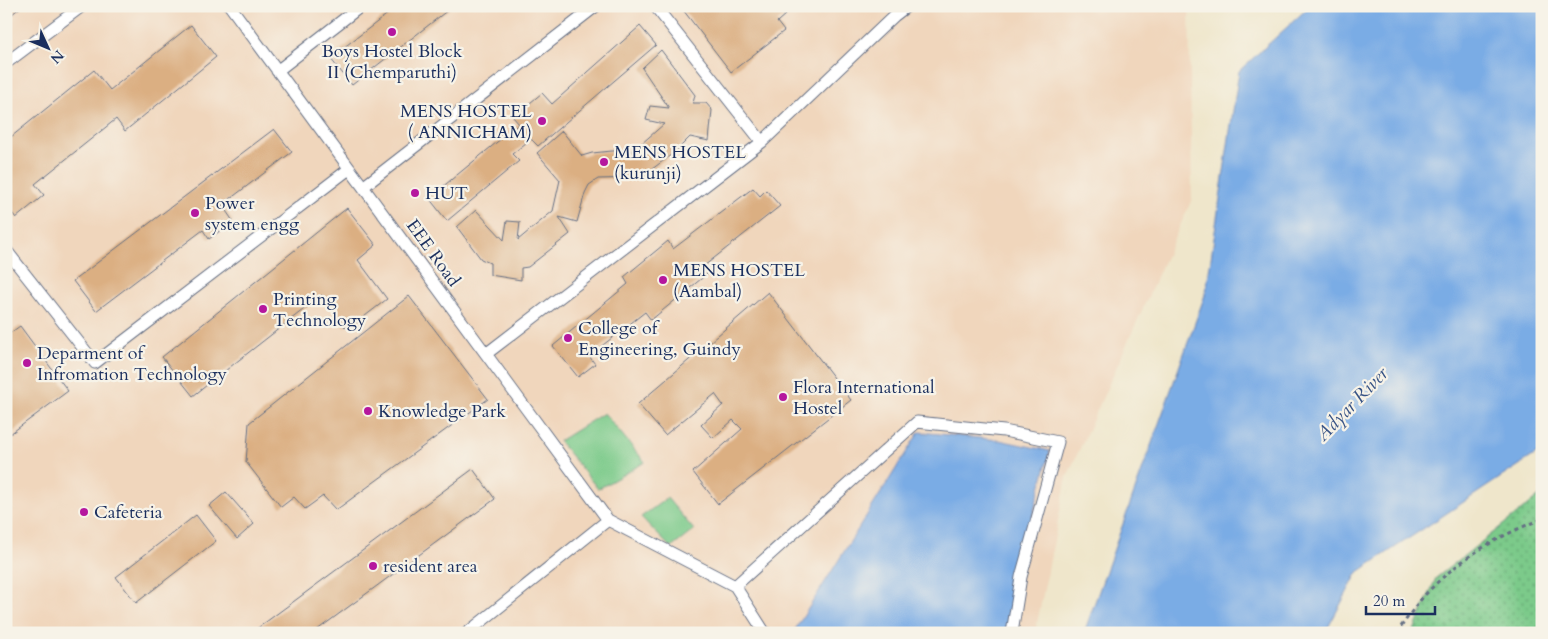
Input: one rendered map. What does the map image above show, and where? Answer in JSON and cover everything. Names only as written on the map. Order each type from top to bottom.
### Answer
[{"type":"lane","points":[[6,63],[82,6]]},
{"type":"lane","name":"EEE Road","points":[[230,6],[608,520]]},
{"type":"lane","points":[[278,71],[361,6]]},
{"type":"lane","points":[[363,187],[596,6]]},
{"type":"lane","points":[[655,6],[762,142]]},
{"type":"lane","points":[[886,6],[894,16]]},
{"type":"lane","points":[[486,354],[762,142],[894,16],[907,6]]},
{"type":"lane","points":[[6,250],[94,363],[349,169]]},
{"type":"lane","points":[[735,586],[917,422],[1004,431],[1058,442],[1021,577],[1012,633]]},
{"type":"lane","points":[[467,633],[608,520],[735,586],[765,633]]},
{"type":"path","points":[[1396,633],[1423,597],[1446,574],[1485,545],[1512,530],[1542,519]]},
{"type":"shaded area","name":"College of Engineering, Guindy","points":[[6,6],[1189,6],[1192,199],[1067,477],[1035,633],[6,633]]},
{"type":"green space","points":[[604,413],[645,462],[598,489],[559,441]]},
{"type":"green space","points":[[1542,494],[1542,633],[1413,633],[1436,578]]},
{"type":"green space","points":[[667,498],[694,530],[671,548],[641,517]]},
{"type":"water","name":"Adyar River","points":[[1310,6],[1542,6],[1542,450],[1358,572],[1325,633],[1084,633],[1206,292],[1239,71]]},
{"type":"water","points":[[919,432],[999,440],[1050,451],[1016,577],[1006,633],[793,633]]},
{"type":"building","points":[[6,6],[22,6],[6,19]]},
{"type":"building","name":"Boys Hostel Block II (Chemparuthi)","points":[[398,6],[453,6],[352,85],[330,58]]},
{"type":"building","points":[[680,6],[795,6],[777,22],[784,31],[731,72]]},
{"type":"building","points":[[191,25],[216,57],[125,131],[116,119],[35,184],[44,195],[16,218],[6,205],[6,141],[94,70],[110,90]]},
{"type":"building","name":"MENS HOSTEL ( ANNICHAM)","points":[[640,26],[656,45],[538,146],[531,139],[512,154],[519,161],[447,221],[429,198],[519,124],[513,117],[542,93],[552,104]]},
{"type":"building","name":"MENS HOSTEL (kurunji)","points":[[661,50],[695,95],[693,103],[706,103],[712,110],[709,141],[690,137],[675,152],[640,178],[598,179],[589,185],[585,193],[577,222],[559,217],[570,234],[528,267],[521,268],[521,280],[490,275],[490,263],[481,259],[457,227],[476,210],[504,240],[507,221],[520,222],[518,240],[553,211],[560,180],[537,153],[562,131],[582,156],[612,151],[633,151],[664,124],[646,120],[650,106],[669,108],[642,68]]},
{"type":"building","name":"Power system engg","points":[[274,129],[292,152],[222,205],[233,221],[209,239],[203,230],[96,311],[73,281]]},
{"type":"building","name":"MENS HOSTEL (Aambal)","points":[[753,188],[760,196],[766,190],[780,206],[704,266],[707,274],[651,320],[645,312],[589,356],[595,364],[578,377],[553,346],[628,284],[624,277],[668,241],[673,249]]},
{"type":"building","name":"Printing Technology","points":[[347,208],[376,245],[358,260],[387,299],[356,323],[353,319],[345,327],[322,295],[193,396],[162,357]]},
{"type":"building","name":"Flora International Hostel","points":[[768,292],[851,400],[718,504],[693,472],[742,429],[733,420],[713,438],[701,425],[723,405],[715,394],[665,435],[638,404]]},
{"type":"building","name":"Knowledge Park","points":[[409,296],[488,399],[336,510],[323,496],[305,509],[294,497],[281,507],[246,462],[249,423]]},
{"type":"building","name":"Deparment of Infromation Technology","points":[[20,326],[68,391],[6,437],[6,336]]},
{"type":"building","name":"resident area","points":[[473,469],[495,499],[313,633],[251,633]]},
{"type":"building","points":[[226,492],[254,524],[237,539],[209,506]]},
{"type":"building","points":[[196,515],[216,541],[136,603],[116,577]]},
{"type":"place","name":"Boys Hostel Block II (Chemparuthi)","points":[[392,32]]},
{"type":"place","name":"MENS HOSTEL ( ANNICHAM)","points":[[542,121]]},
{"type":"place","name":"MENS HOSTEL (kurunji)","points":[[604,162]]},
{"type":"place","name":"HUT","points":[[415,193]]},
{"type":"place","name":"Power system engg","points":[[195,213]]},
{"type":"place","name":"MENS HOSTEL (Aambal)","points":[[663,280]]},
{"type":"place","name":"Printing Technology","points":[[263,309]]},
{"type":"place","name":"College of Engineering, Guindy","points":[[568,338]]},
{"type":"place","name":"Deparment of Infromation Technology","points":[[27,363]]},
{"type":"place","name":"Flora International Hostel","points":[[783,397]]},
{"type":"place","name":"Knowledge Park","points":[[368,411]]},
{"type":"place","name":"Cafeteria","points":[[84,512]]},
{"type":"place","name":"resident area","points":[[373,566]]}]
